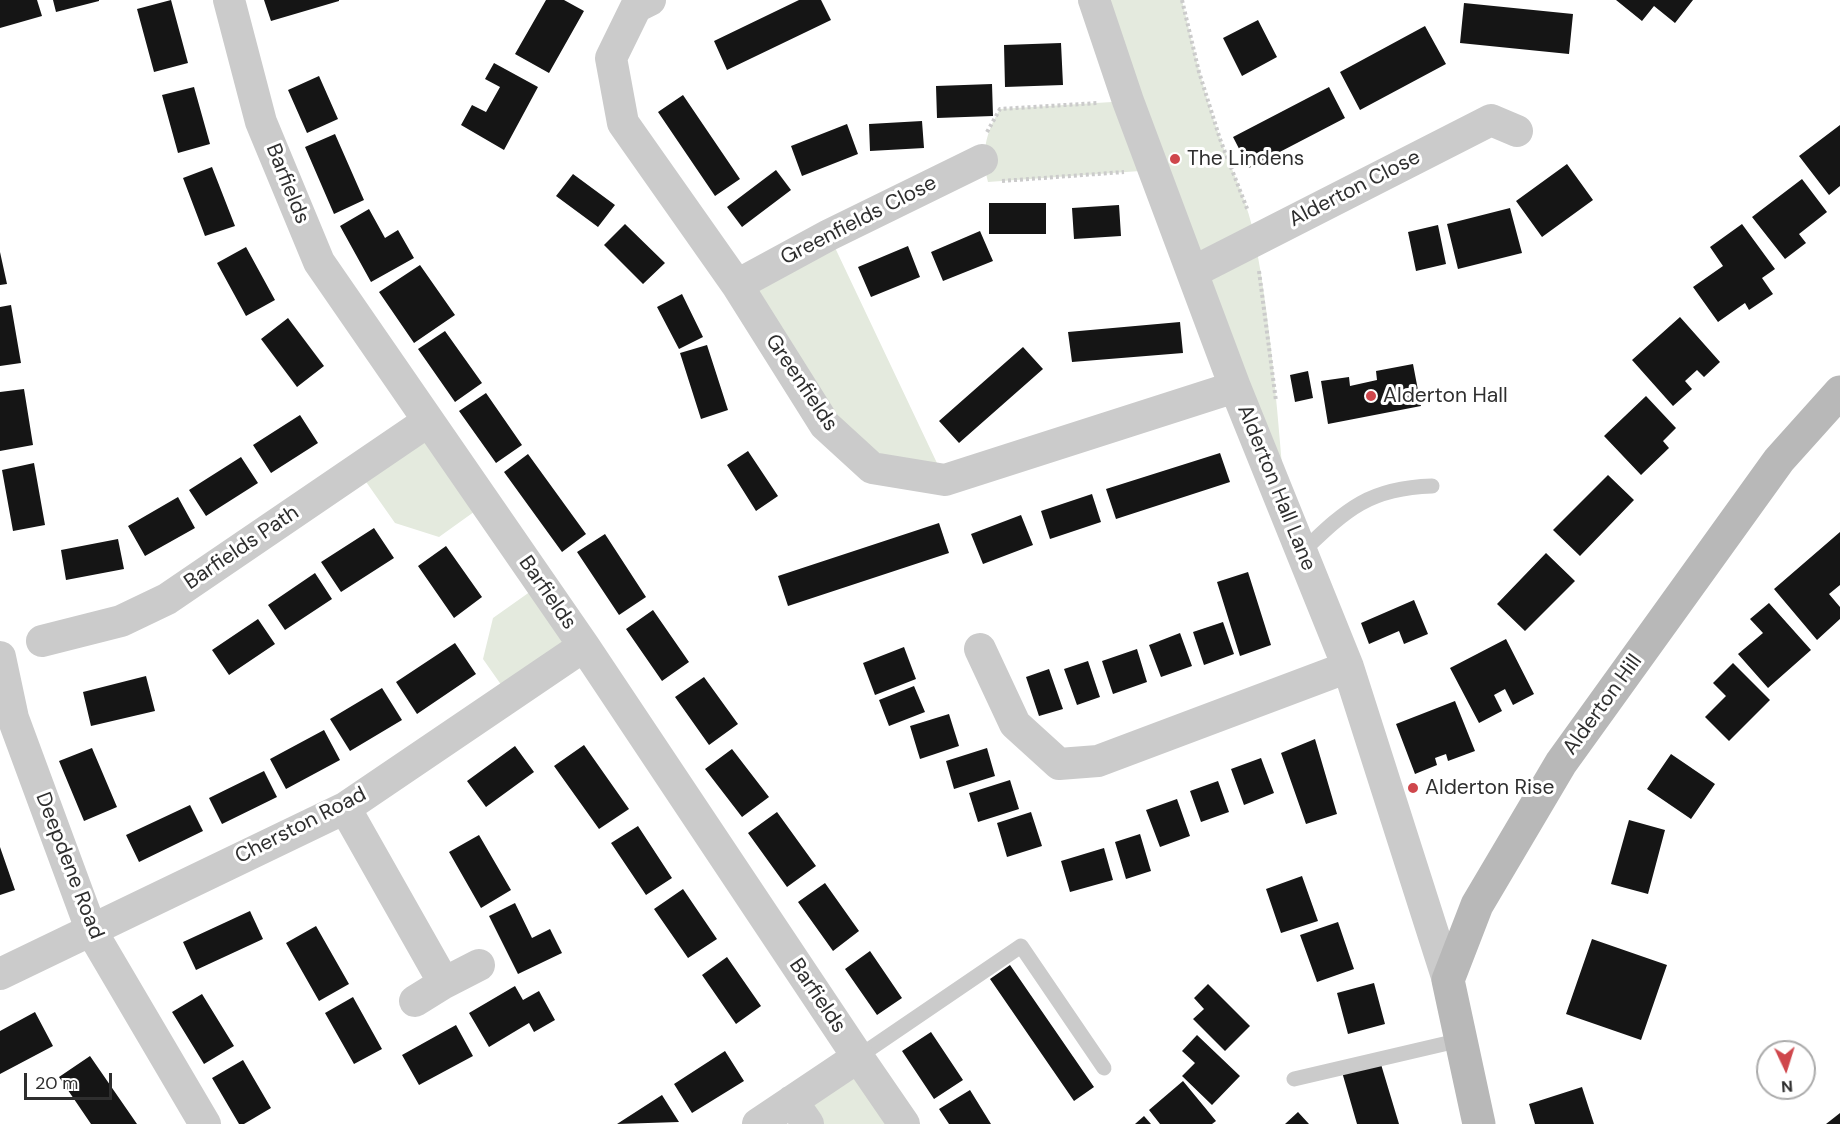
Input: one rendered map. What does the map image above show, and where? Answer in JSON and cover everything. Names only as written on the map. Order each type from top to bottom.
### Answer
[{"type":"street","name":"Barfields","points":[[229,0],[256,64],[261,122],[319,262],[427,422],[584,646],[858,1057],[800,1112],[758,1124]]},
{"type":"street","name":"Greenfields","points":[[650,0],[636,7],[611,58],[623,123],[737,285],[825,425],[872,468],[945,480],[1235,387]]},
{"type":"street","name":"Alderton Hall Lane","points":[[1094,0],[1128,101],[1235,387],[1348,668],[1448,980]]},
{"type":"street","name":"Alderton Close","points":[[1193,272],[1491,120],[1517,131]]},
{"type":"street","name":"Greenfields Close","points":[[737,285],[829,234],[974,164]]},
{"type":"street","name":"Alderton Hill","points":[[1448,980],[1477,905],[1562,763],[1779,460],[1840,392]]},
{"type":"street","name":"Barfields Path","points":[[42,641],[121,621],[167,599],[427,422]]},
{"type":"street","name":"Cherston Road","points":[[0,974],[92,932],[345,808],[584,646]]},
{"type":"street","points":[[980,650],[1015,724],[1059,764],[1098,762],[1348,668]]},
{"type":"street","name":"Deepdene Road","points":[[0,657],[13,718],[92,932],[205,1124]]},
{"type":"street","points":[[345,808],[444,983]]},
{"type":"street","points":[[415,1001],[478,965]]},
{"type":"street","points":[[1448,980],[1479,1124]]},
{"type":"street","points":[[858,1057],[904,1124]]},
{"type":"lane","points":[[1302,552],[1332,524],[1366,499],[1405,487],[1432,486]]},
{"type":"lane","points":[[858,1057],[1021,946],[1104,1068]]},
{"type":"lane","points":[[1294,1079],[1461,1040]]},
{"type":"path","points":[[1128,101],[1000,109],[988,129],[974,164],[988,182],[1154,170]]},
{"type":"shaded area","points":[[1094,0],[1182,0],[1209,106],[1245,202],[1255,240],[1270,341],[1286,512],[1154,170],[988,182],[985,162],[986,144],[1000,109],[1128,101]]},
{"type":"shaded area","points":[[829,235],[945,480],[872,468],[737,285]]},
{"type":"shaded area","points":[[427,422],[485,504],[439,537],[395,523],[357,469]]},
{"type":"shaded area","points":[[541,584],[584,646],[509,696],[483,659],[493,618]]},
{"type":"shaded area","points":[[858,1057],[904,1124],[808,1124],[792,1101]]},
{"type":"building","points":[[0,0],[37,0],[42,16],[0,28]]},
{"type":"building","points":[[53,0],[99,0],[99,1],[56,12]]},
{"type":"building","points":[[171,0],[188,63],[154,72],[137,9]]},
{"type":"building","points":[[264,0],[339,0],[339,1],[271,21]]},
{"type":"building","points":[[546,0],[564,0],[584,11],[549,73],[515,54]]},
{"type":"building","points":[[799,0],[821,0],[831,20],[727,70],[714,41]]},
{"type":"building","points":[[1616,0],[1693,0],[1675,23],[1654,6],[1642,21]]},
{"type":"building","points":[[1464,3],[1573,14],[1569,54],[1460,43]]},
{"type":"building","points":[[1258,20],[1277,57],[1242,76],[1223,38]]},
{"type":"building","points":[[1425,26],[1446,64],[1360,110],[1340,72]]},
{"type":"building","points":[[1061,43],[1063,85],[1005,87],[1004,45]]},
{"type":"building","points":[[494,63],[538,87],[504,150],[461,125],[472,105],[486,112],[500,87],[485,79]]},
{"type":"building","points":[[319,76],[338,119],[307,133],[288,90]]},
{"type":"building","points":[[992,84],[993,116],[937,118],[936,86]]},
{"type":"building","points":[[194,87],[210,144],[178,153],[162,95]]},
{"type":"building","points":[[1329,87],[1345,118],[1249,168],[1233,137]]},
{"type":"building","points":[[683,95],[740,179],[715,196],[658,112]]},
{"type":"building","points":[[922,121],[924,148],[870,151],[869,124]]},
{"type":"building","points":[[847,124],[858,154],[802,176],[791,146]]},
{"type":"building","points":[[1840,125],[1840,186],[1829,195],[1799,156]]},
{"type":"building","points":[[335,134],[364,200],[334,214],[305,147]]},
{"type":"building","points":[[1567,164],[1593,200],[1542,237],[1516,201]]},
{"type":"building","points":[[212,167],[235,226],[205,236],[183,178]]},
{"type":"building","points":[[776,170],[791,190],[742,227],[727,207]]},
{"type":"building","points":[[573,174],[615,205],[598,227],[556,196]]},
{"type":"building","points":[[1802,179],[1827,212],[1799,234],[1806,243],[1785,259],[1752,217]]},
{"type":"building","points":[[989,203],[1046,203],[1046,234],[989,234]]},
{"type":"building","points":[[1119,205],[1121,236],[1074,239],[1072,208]]},
{"type":"building","points":[[1510,208],[1522,253],[1458,269],[1447,224]]},
{"type":"building","points":[[369,209],[385,238],[398,230],[414,258],[371,282],[340,226]]},
{"type":"building","points":[[625,224],[665,263],[643,284],[604,245]]},
{"type":"building","points":[[1742,224],[1775,269],[1762,278],[1773,294],[1749,310],[1745,303],[1718,322],[1693,287],[1723,266],[1710,247]]},
{"type":"building","points":[[1438,225],[1446,264],[1416,271],[1408,232]]},
{"type":"building","points":[[980,231],[993,261],[943,281],[931,252]]},
{"type":"building","points":[[908,246],[920,277],[871,297],[858,267]]},
{"type":"building","points":[[246,247],[275,300],[246,316],[217,263]]},
{"type":"building","points":[[0,252],[7,284],[0,285]]},
{"type":"building","points":[[420,265],[455,315],[414,343],[379,292]]},
{"type":"building","points":[[682,294],[703,337],[679,349],[657,307]]},
{"type":"building","points":[[11,305],[21,363],[0,366],[0,307]]},
{"type":"building","points":[[1680,317],[1720,362],[1704,377],[1697,370],[1685,381],[1692,389],[1673,406],[1632,360]]},
{"type":"building","points":[[288,318],[324,366],[297,387],[261,339]]},
{"type":"building","points":[[1180,322],[1183,353],[1072,362],[1068,332]]},
{"type":"building","points":[[445,331],[482,383],[455,402],[418,349]]},
{"type":"building","points":[[707,345],[728,410],[701,419],[680,353]]},
{"type":"building","points":[[1023,347],[1043,369],[959,443],[939,421]]},
{"type":"building","name":"Alderton Hall","points":[[1413,364],[1421,406],[1328,424],[1321,381],[1349,377],[1350,386],[1377,380],[1376,371]]},
{"type":"building","points":[[1308,371],[1313,398],[1295,402],[1290,375]]},
{"type":"building","points":[[24,389],[33,445],[0,451],[0,392]]},
{"type":"building","points":[[486,393],[522,445],[496,463],[459,411]]},
{"type":"building","points":[[1646,396],[1676,428],[1663,441],[1669,448],[1641,475],[1604,436]]},
{"type":"building","points":[[300,415],[318,443],[271,473],[253,445]]},
{"type":"building","points":[[748,451],[778,496],[756,511],[727,465]]},
{"type":"building","points":[[1220,453],[1230,482],[1116,519],[1106,489]]},
{"type":"building","points":[[528,454],[586,534],[562,552],[504,472]]},
{"type":"building","points":[[241,457],[258,483],[206,516],[189,490]]},
{"type":"building","points":[[34,463],[45,525],[13,531],[2,470]]},
{"type":"building","points":[[1608,475],[1634,500],[1580,556],[1553,530]]},
{"type":"building","points":[[1092,494],[1101,522],[1050,539],[1041,511]]},
{"type":"building","points":[[178,497],[195,528],[145,556],[128,526]]},
{"type":"building","points":[[1021,515],[1033,545],[983,564],[971,534]]},
{"type":"building","points":[[939,523],[949,553],[788,606],[778,576]]},
{"type":"building","points":[[374,528],[394,558],[341,592],[321,562]]},
{"type":"building","points":[[1840,532],[1840,585],[1829,594],[1840,607],[1840,619],[1817,640],[1774,589]]},
{"type":"building","points":[[605,534],[646,597],[619,615],[577,552]]},
{"type":"building","points":[[118,539],[124,569],[66,580],[61,550]]},
{"type":"building","points":[[446,546],[482,597],[454,618],[418,566]]},
{"type":"building","points":[[1546,553],[1575,581],[1525,631],[1497,604]]},
{"type":"building","points":[[1248,572],[1271,645],[1240,656],[1217,582]]},
{"type":"building","points":[[315,573],[332,599],[285,630],[268,605]]},
{"type":"building","points":[[1414,600],[1428,634],[1404,644],[1399,631],[1369,644],[1361,623]]},
{"type":"building","points":[[1769,603],[1811,650],[1768,688],[1738,654],[1763,633],[1750,619]]},
{"type":"building","points":[[653,610],[689,662],[662,681],[626,629]]},
{"type":"building","points":[[258,619],[275,644],[229,675],[212,650]]},
{"type":"building","points":[[1223,622],[1234,654],[1204,665],[1193,632]]},
{"type":"building","points":[[1180,633],[1192,666],[1161,677],[1149,645]]},
{"type":"building","points":[[1506,639],[1534,694],[1513,705],[1505,689],[1494,695],[1502,711],[1479,723],[1450,668]]},
{"type":"building","points":[[455,643],[476,674],[417,714],[396,682]]},
{"type":"building","points":[[904,647],[916,679],[875,695],[863,663]]},
{"type":"building","points":[[1137,649],[1147,682],[1113,694],[1102,661]]},
{"type":"building","points":[[1088,661],[1100,697],[1077,705],[1064,669]]},
{"type":"building","points":[[1733,663],[1770,700],[1729,741],[1705,717],[1726,696],[1713,683]]},
{"type":"building","points":[[1049,669],[1063,709],[1039,716],[1026,677]]},
{"type":"building","points":[[146,676],[155,711],[91,726],[83,692]]},
{"type":"building","points":[[704,677],[738,724],[709,745],[675,697]]},
{"type":"building","points":[[914,686],[925,712],[889,726],[879,700]]},
{"type":"building","points":[[382,688],[402,720],[350,751],[330,719]]},
{"type":"building","points":[[1455,701],[1475,751],[1448,761],[1446,754],[1435,758],[1437,765],[1415,774],[1396,724]]},
{"type":"building","points":[[949,714],[959,746],[920,759],[910,726]]},
{"type":"building","points":[[324,730],[340,760],[286,789],[270,759]]},
{"type":"building","points":[[1315,739],[1337,814],[1306,824],[1281,753]]},
{"type":"building","points":[[584,745],[629,809],[599,829],[554,766]]},
{"type":"building","points":[[515,746],[534,772],[486,807],[467,781]]},
{"type":"building","points":[[92,748],[117,807],[84,821],[59,761]]},
{"type":"building","points":[[987,748],[995,776],[954,789],[946,761]]},
{"type":"building","points":[[732,749],[769,797],[742,817],[705,769]]},
{"type":"building","points":[[1671,754],[1715,784],[1691,819],[1647,789]]},
{"type":"building","points":[[1261,758],[1274,793],[1244,805],[1231,769]]},
{"type":"building","points":[[264,771],[277,797],[222,824],[209,798]]},
{"type":"building","points":[[1010,780],[1019,809],[978,822],[969,793]]},
{"type":"building","points":[[1218,781],[1229,812],[1201,822],[1190,791]]},
{"type":"building","points":[[1177,799],[1190,836],[1160,847],[1146,810]]},
{"type":"building","points":[[190,805],[203,831],[139,862],[126,835]]},
{"type":"building","points":[[777,812],[816,866],[787,887],[748,833]]},
{"type":"building","points":[[1031,812],[1042,846],[1007,857],[997,823]]},
{"type":"building","points":[[1629,820],[1665,830],[1648,894],[1611,884]]},
{"type":"building","points":[[638,826],[672,878],[646,895],[611,843]]},
{"type":"building","points":[[1140,834],[1151,871],[1126,879],[1115,842]]},
{"type":"building","points":[[479,835],[511,890],[481,908],[449,852]]},
{"type":"building","points":[[0,847],[15,890],[0,895]]},
{"type":"building","points":[[1104,848],[1113,880],[1070,892],[1061,861]]},
{"type":"building","points":[[1302,876],[1318,921],[1281,933],[1266,889]]},
{"type":"building","points":[[825,883],[859,931],[833,951],[798,902]]},
{"type":"building","points":[[683,889],[717,939],[688,958],[654,909]]},
{"type":"building","points":[[515,903],[532,938],[550,929],[562,953],[518,974],[489,916]]},
{"type":"building","points":[[250,911],[263,939],[196,970],[183,942]]},
{"type":"building","points":[[1338,922],[1354,969],[1317,982],[1300,935]]},
{"type":"building","points":[[316,926],[349,984],[319,1001],[286,943]]},
{"type":"building","points":[[1592,939],[1667,965],[1641,1040],[1566,1014]]},
{"type":"building","points":[[870,951],[902,998],[877,1015],[845,969]]},
{"type":"building","points":[[727,957],[761,1006],[736,1024],[702,975]]},
{"type":"building","points":[[1010,965],[1094,1087],[1074,1101],[990,979]]},
{"type":"building","points":[[1374,983],[1385,1024],[1348,1034],[1337,993]]},
{"type":"building","points":[[1208,984],[1250,1026],[1225,1051],[1193,1019],[1204,1009],[1194,998]]},
{"type":"building","points":[[515,986],[523,1000],[539,991],[555,1020],[534,1032],[529,1023],[489,1047],[469,1013]]},
{"type":"building","points":[[202,994],[234,1046],[204,1064],[172,1012]]},
{"type":"building","points":[[353,997],[382,1049],[354,1064],[325,1013]]},
{"type":"building","points":[[35,1012],[53,1046],[0,1074],[0,1031]]},
{"type":"building","points":[[456,1025],[473,1056],[419,1085],[402,1055]]},
{"type":"building","points":[[931,1032],[963,1080],[934,1099],[902,1051]]},
{"type":"building","points":[[1197,1035],[1240,1076],[1212,1105],[1182,1076],[1195,1063],[1182,1051]]},
{"type":"building","points":[[725,1051],[744,1081],[692,1113],[674,1084]]},
{"type":"building","points":[[90,1056],[137,1124],[91,1124],[59,1077]]},
{"type":"building","points":[[243,1060],[271,1108],[244,1124],[239,1124],[212,1078]]},
{"type":"building","points":[[1380,1061],[1399,1124],[1357,1124],[1342,1072]]},
{"type":"building","points":[[1183,1081],[1216,1121],[1212,1124],[1160,1124],[1149,1110]]},
{"type":"building","points":[[1582,1087],[1594,1124],[1535,1124],[1529,1104]]},
{"type":"building","points":[[970,1090],[991,1124],[949,1124],[939,1109]]},
{"type":"building","points":[[662,1095],[679,1122],[617,1124]]},
{"type":"building","points":[[1298,1112],[1309,1124],[1285,1124]]},
{"type":"building","points":[[1840,1113],[1840,1124],[1826,1124]]},
{"type":"building","points":[[1144,1116],[1151,1124],[1135,1124]]},
{"type":"place","name":"The Lindens","points":[[1175,159]]},
{"type":"place","name":"Alderton Hall","points":[[1371,396]]},
{"type":"place","name":"Alderton Rise","points":[[1413,788]]}]
